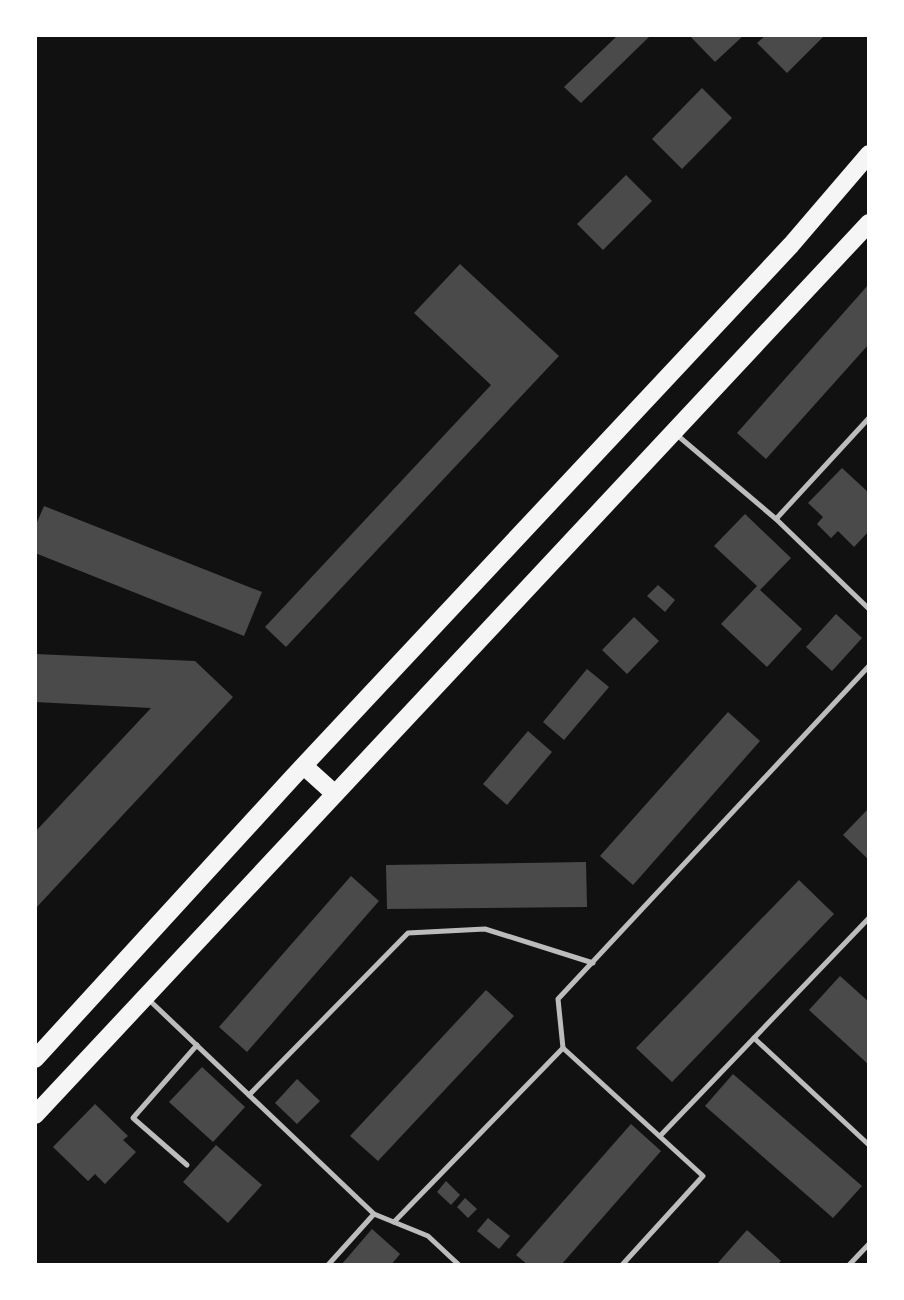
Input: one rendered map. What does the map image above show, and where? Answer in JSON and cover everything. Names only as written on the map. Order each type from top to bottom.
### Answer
[{"type":"main road","points":[[35,1059],[304,766],[791,245],[869,154]]},
{"type":"main road","points":[[35,1115],[869,223]]},
{"type":"main road","points":[[304,766],[335,794]]},
{"type":"lane","points":[[776,519],[869,418]]},
{"type":"lane","points":[[674,432],[776,519],[869,609]]},
{"type":"lane","points":[[622,1265],[703,1176],[563,1048],[558,999],[869,666]]},
{"type":"lane","points":[[660,1136],[869,918]]},
{"type":"lane","points":[[249,1095],[408,933],[485,929],[593,963]]},
{"type":"lane","points":[[146,997],[373,1213],[428,1236],[460,1265]]},
{"type":"lane","points":[[754,1038],[869,1145]]},
{"type":"lane","points":[[187,1165],[133,1118],[197,1045]]},
{"type":"lane","points":[[394,1222],[563,1048]]},
{"type":"lane","points":[[327,1265],[373,1213]]},
{"type":"lane","points":[[849,1265],[869,1244]]},
{"type":"building","points":[[618,35],[651,35],[581,103],[564,87]]},
{"type":"building","points":[[689,35],[744,35],[715,62]]},
{"type":"building","points":[[766,35],[825,35],[787,73],[757,43]]},
{"type":"building","points":[[702,88],[732,118],[682,169],[652,139]]},
{"type":"building","points":[[626,175],[652,201],[603,250],[577,224]]},
{"type":"building","points":[[460,264],[559,356],[286,647],[265,627],[491,385],[414,313]]},
{"type":"building","points":[[869,284],[869,344],[766,459],[737,433]]},
{"type":"building","points":[[842,468],[869,493],[869,531],[854,547],[838,531],[831,538],[817,524],[823,517],[808,503]]},
{"type":"building","points":[[44,506],[262,592],[244,636],[35,553],[35,527]]},
{"type":"building","points":[[745,514],[791,558],[760,590],[802,629],[767,667],[721,624],[757,586],[714,546]]},
{"type":"building","points":[[658,585],[675,600],[665,612],[647,596]]},
{"type":"building","points":[[836,614],[862,638],[832,671],[806,647]]},
{"type":"building","points":[[634,617],[659,641],[627,674],[602,650]]},
{"type":"building","points":[[35,654],[195,661],[233,697],[35,909],[35,832],[151,708],[35,702]]},
{"type":"building","points":[[587,669],[609,687],[564,740],[543,722]]},
{"type":"building","points":[[728,712],[760,741],[633,885],[600,856]]},
{"type":"building","points":[[528,731],[552,752],[507,805],[483,784]]},
{"type":"building","points":[[869,808],[869,860],[843,835]]},
{"type":"building","points":[[586,862],[587,907],[387,909],[386,865]]},
{"type":"building","points":[[351,876],[379,901],[247,1052],[219,1027]]},
{"type":"building","points":[[799,880],[834,914],[672,1082],[636,1048]]},
{"type":"building","points":[[840,976],[869,1002],[869,1065],[809,1010]]},
{"type":"building","points":[[486,990],[514,1016],[378,1161],[350,1136]]},
{"type":"building","points":[[202,1067],[245,1107],[213,1142],[169,1102]]},
{"type":"building","points":[[733,1074],[862,1186],[833,1218],[705,1106]]},
{"type":"building","points":[[297,1079],[320,1101],[297,1124],[275,1103]]},
{"type":"building","points":[[95,1104],[128,1136],[123,1140],[136,1152],[105,1184],[95,1174],[88,1181],[53,1147]]},
{"type":"building","points":[[631,1124],[661,1151],[561,1265],[528,1265],[516,1255]]},
{"type":"building","points":[[216,1145],[262,1185],[228,1223],[183,1182]]},
{"type":"building","points":[[446,1181],[460,1195],[451,1205],[437,1192]]},
{"type":"building","points":[[465,1198],[477,1209],[468,1218],[457,1207]]},
{"type":"building","points":[[488,1218],[510,1236],[499,1249],[477,1231]]},
{"type":"building","points":[[372,1229],[400,1254],[391,1265],[341,1265]]},
{"type":"building","points":[[747,1230],[781,1261],[777,1265],[716,1265]]}]
